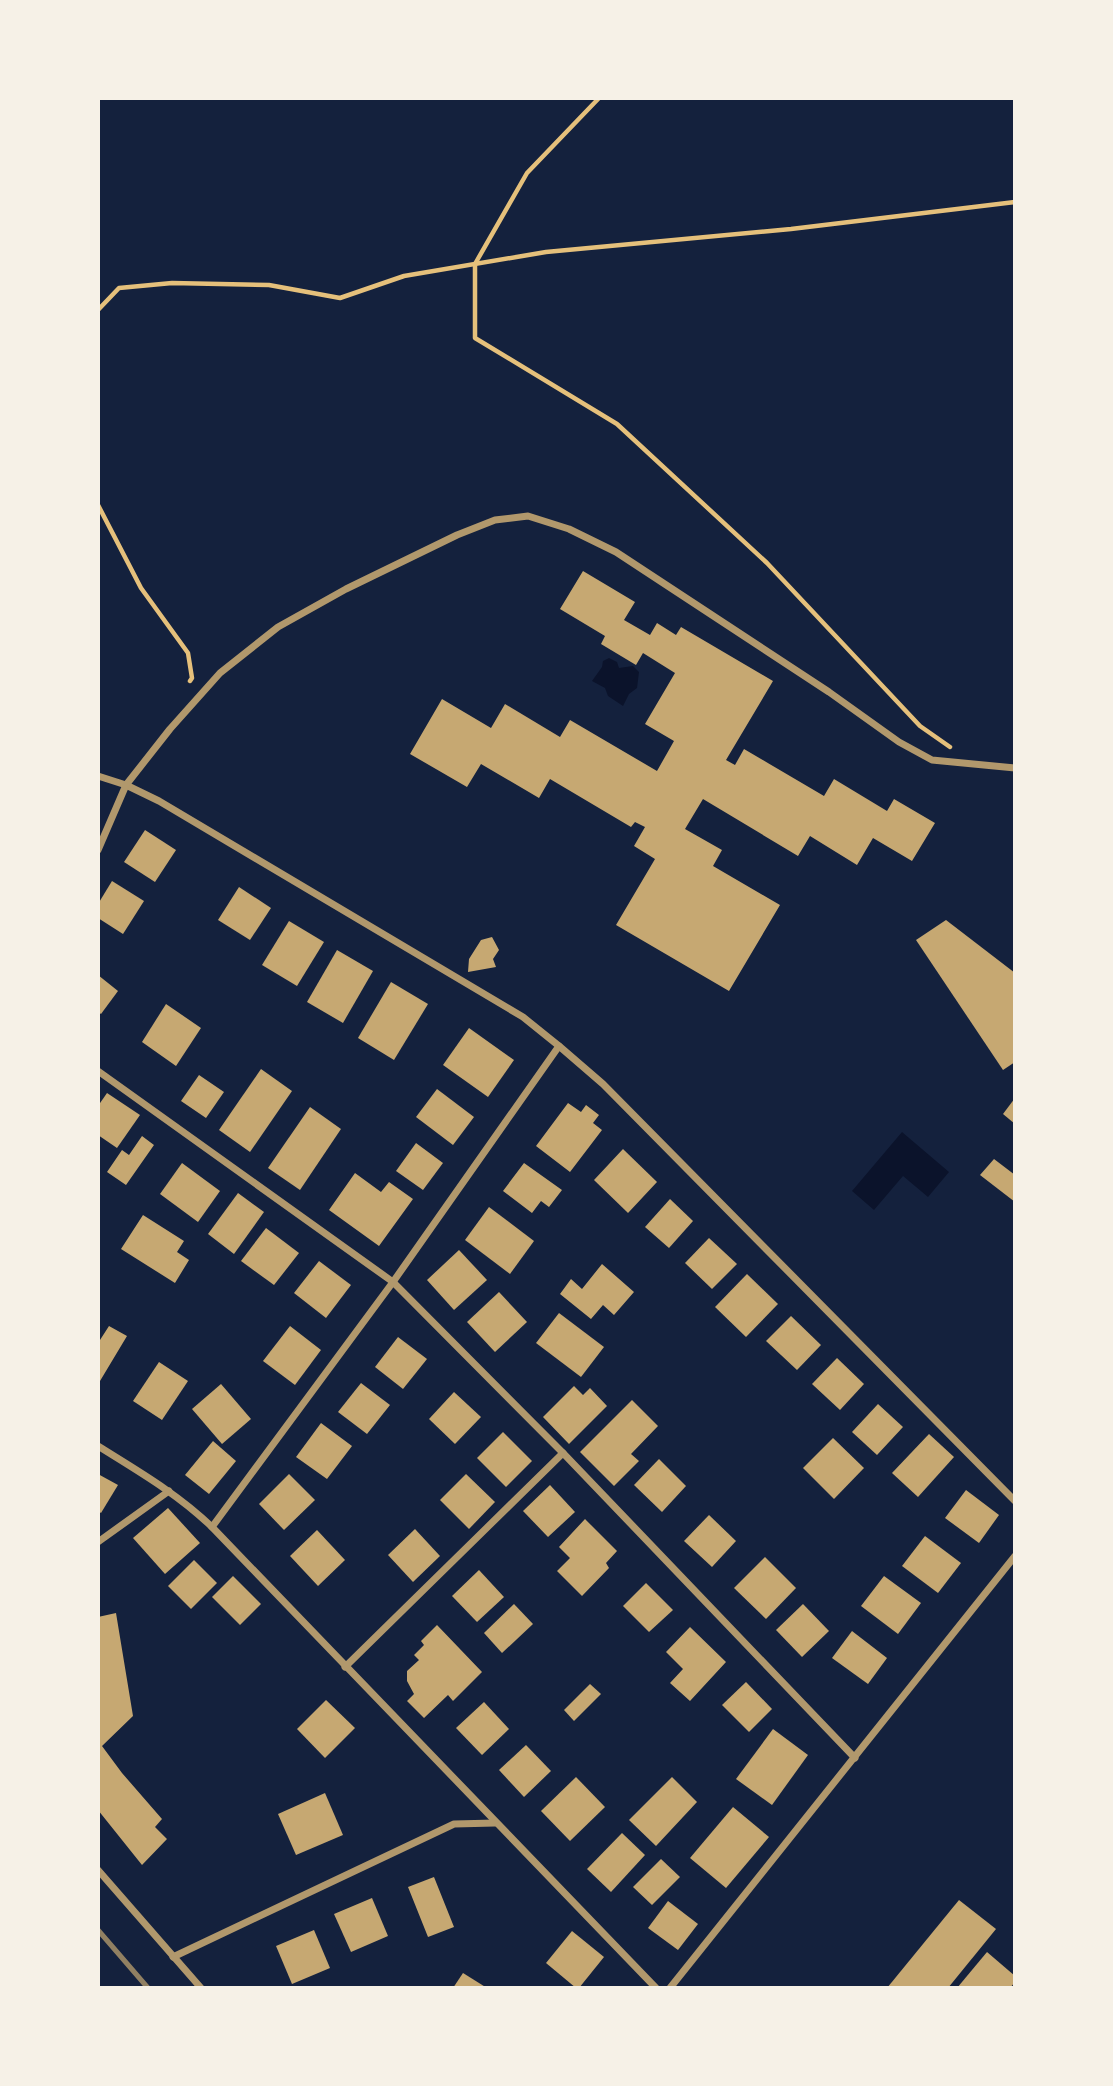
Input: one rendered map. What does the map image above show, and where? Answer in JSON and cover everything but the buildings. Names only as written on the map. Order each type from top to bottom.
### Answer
[{"type":"street","points":[[98,850],[126,785],[170,729],[220,673],[278,627],[346,589],[457,536],[495,520],[528,516],[569,529],[616,552],[829,692],[899,742],[932,760],[1015,768]]},
{"type":"street","points":[[98,776],[126,785],[171,808],[523,1017],[603,1084],[1015,1501]]},
{"type":"street","points":[[212,1527],[393,1282],[559,1046]]},
{"type":"street","points":[[98,1071],[393,1282],[563,1453],[855,1758]]},
{"type":"street","points":[[98,1446],[169,1491],[212,1527],[656,1988]]},
{"type":"street","points":[[345,1667],[563,1453]]},
{"type":"street","points":[[98,1542],[169,1491]]},
{"type":"street","points":[[670,1988],[1015,1556]]},
{"type":"street","points":[[173,1957],[454,1824],[495,1823]]},
{"type":"street","points":[[98,1870],[201,1988]]},
{"type":"path","points":[[599,98],[527,173],[475,264],[475,338],[617,424],[767,563],[920,726],[976,766]]},
{"type":"path","points":[[98,310],[119,288],[172,283],[269,285],[340,298],[404,276],[546,251],[791,229],[1015,202]]},
{"type":"path","points":[[98,505],[141,588],[188,653],[192,678],[186,690]]},
{"type":"water","points":[[609,658],[617,662],[619,668],[633,666],[639,672],[637,688],[629,694],[623,706],[608,696],[605,688],[592,681],[603,661]]},
{"type":"water","points":[[902,1132],[949,1172],[928,1197],[903,1176],[874,1210],[852,1191]]},
{"type":"railway","points":[[98,1930],[148,1988]]}]
